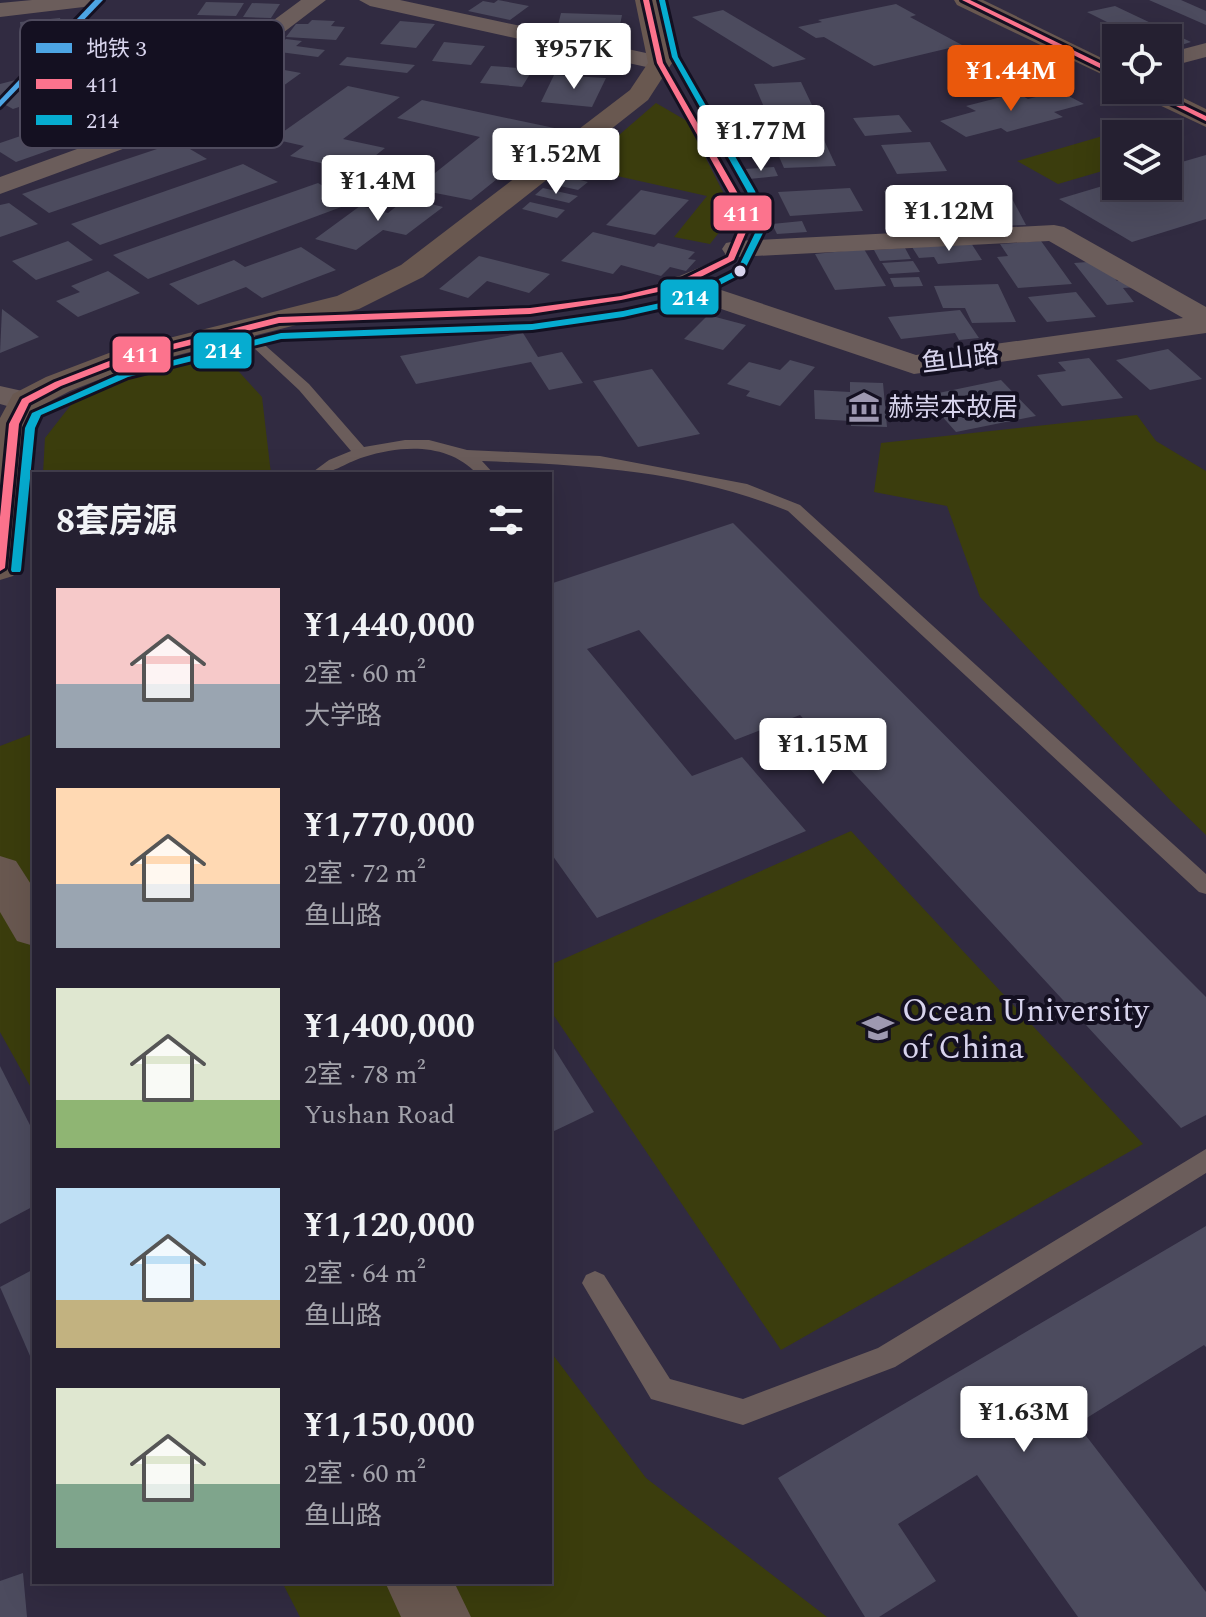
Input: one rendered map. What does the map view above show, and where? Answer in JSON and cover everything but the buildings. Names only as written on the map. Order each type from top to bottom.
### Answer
[{"type":"main road","points":[[0,568],[14,424],[12,398],[120,360],[348,303],[412,271],[639,95],[660,63],[646,0]]},
{"type":"main road","points":[[965,0],[1102,67]]},
{"type":"main road","points":[[1175,104],[1206,119]]},
{"type":"main road","points":[[0,873],[32,925]]},
{"type":"main road","points":[[418,1584],[438,1617]]},
{"type":"street","points":[[0,10],[92,0]]},
{"type":"street","points":[[284,23],[315,0]]},
{"type":"street","points":[[370,0],[660,63]]},
{"type":"street","points":[[1182,56],[1206,50]]},
{"type":"street","points":[[0,186],[103,148]]},
{"type":"street","name":"鱼山路","points":[[736,249],[1054,233],[1206,322]]},
{"type":"street","name":"鱼山路","points":[[678,285],[914,365],[1206,322]]},
{"type":"lane","points":[[279,320],[530,311],[621,298],[678,285],[731,258],[746,223],[737,199],[660,63]]},
{"type":"lane","points":[[242,329],[304,387],[359,451]]},
{"type":"lane","points":[[320,472],[333,462],[359,451],[413,444],[439,447],[463,455],[600,461],[747,489],[794,508],[1206,886]]},
{"type":"lane","points":[[463,455],[484,472]]},
{"type":"lane","points":[[595,1283],[661,1390],[743,1412],[886,1358],[1206,1160]]},
{"type":"shaded area","points":[[656,103],[687,121],[728,202],[728,221],[710,244],[674,237],[707,196],[581,168]]},
{"type":"shaded area","points":[[1102,136],[1102,171],[1058,184],[1017,161]]},
{"type":"shaded area","points":[[221,352],[262,397],[271,472],[43,472],[45,438],[81,392]]},
{"type":"shaded area","points":[[1137,415],[1156,441],[1206,471],[1206,835],[980,597],[947,506],[874,492],[881,443]]},
{"type":"shaded area","points":[[32,734],[32,1089],[0,1032],[0,746]]},
{"type":"shaded area","points":[[851,831],[1143,1144],[781,1350],[552,1013],[552,964]]},
{"type":"shaded area","points":[[552,1354],[646,1478],[827,1617],[300,1617],[283,1584],[552,1584]]},
{"type":"metro line","name":"3","points":[[80,20],[99,0]]},
{"type":"metro line","name":"3","points":[[0,105],[20,84]]},
{"type":"transit line","name":"411","points":[[0,568],[14,424],[25,401],[58,384],[120,360],[279,320],[530,311],[621,298],[678,285],[731,258],[746,223],[737,199],[660,63],[646,0]]},
{"type":"transit line","name":"214","points":[[16,570],[30,428],[37,413],[125,375],[281,336],[532,327],[623,314],[682,301],[740,271],[761,229],[761,219],[751,191],[675,57],[662,0]]},
{"type":"transit line","name":"411","points":[[965,0],[1102,67]]},
{"type":"transit line","name":"411","points":[[1175,104],[1206,119]]},
{"type":"place","name":"赫崇本故居","points":[[864,407]]},
{"type":"place","name":"Ocean University of China","points":[[878,1028]]}]
